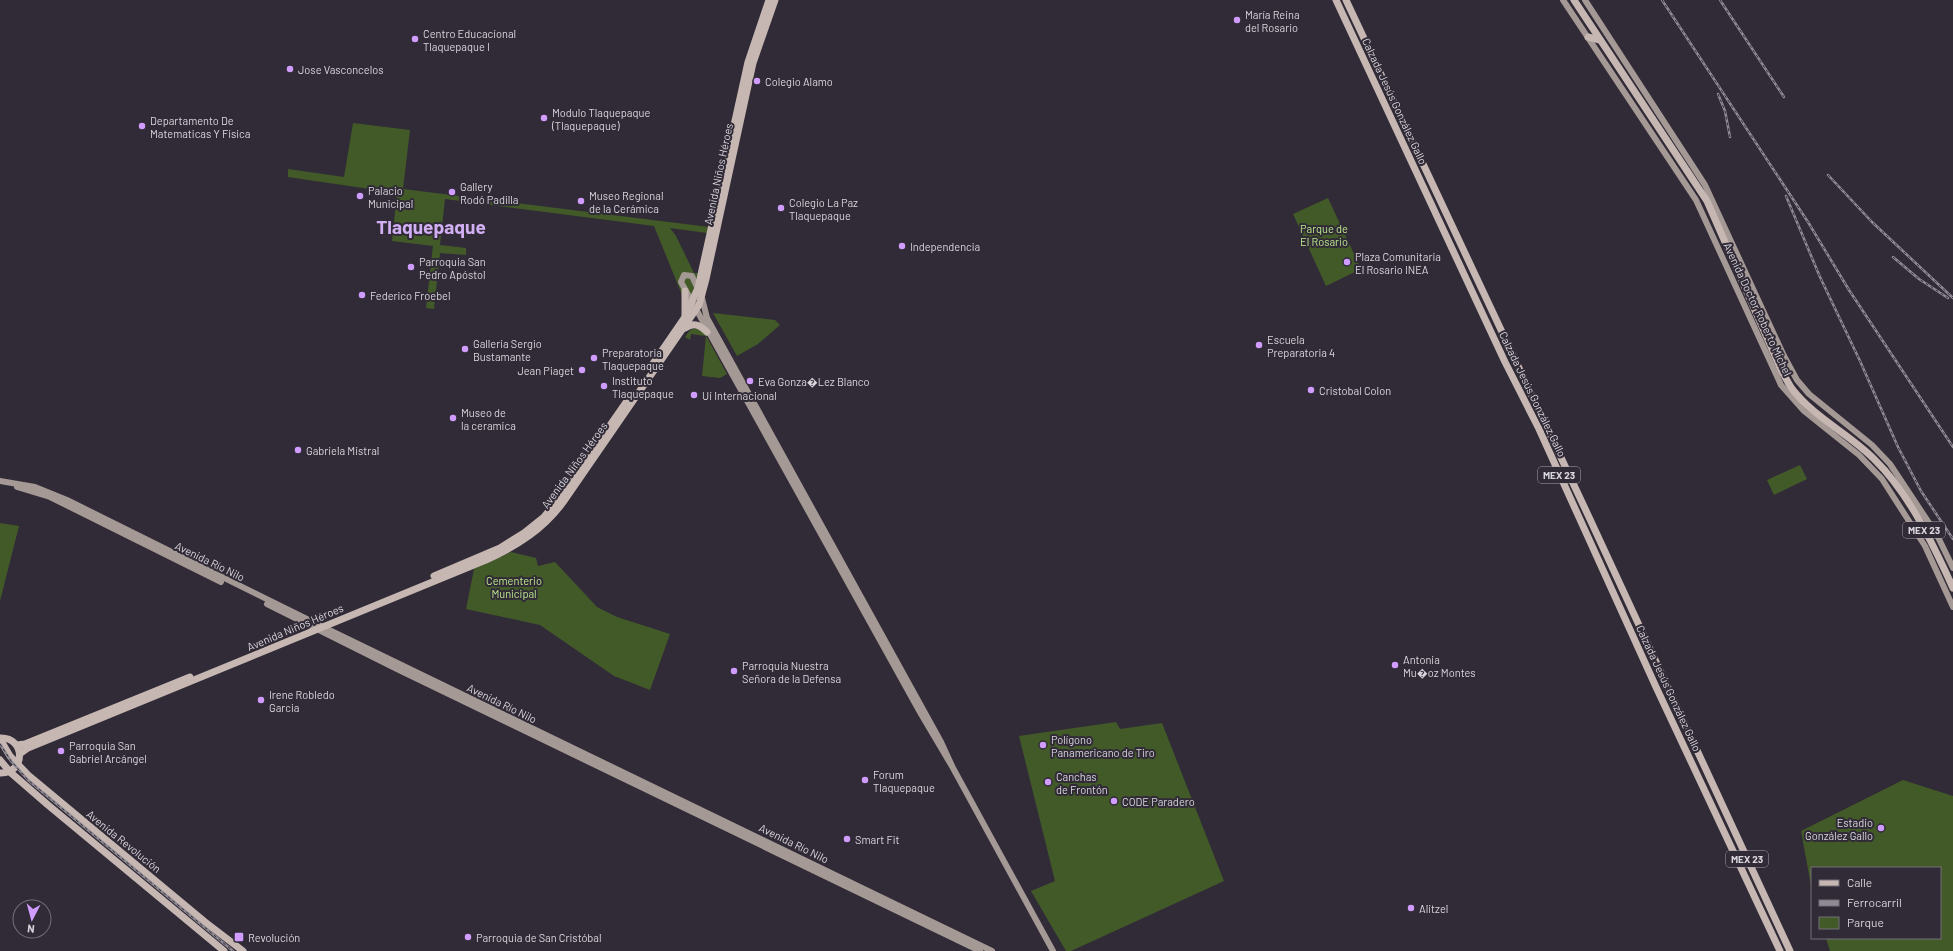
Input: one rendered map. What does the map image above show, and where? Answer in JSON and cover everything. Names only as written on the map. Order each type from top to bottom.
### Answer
[{"type":"main road","name":"Avenida Niños Héroes","points":[[21,753],[28,748],[318,627],[500,548],[534,525],[558,501],[685,317],[692,303],[698,288],[748,62],[769,0]]},
{"type":"main road","name":"Avenida Niños Héroes","points":[[17,745],[25,744],[502,553],[536,531],[564,501],[696,311],[702,298],[753,63],[775,0]]},
{"type":"main road","name":"Calzada Jesús González Gallo","points":[[1336,0],[1495,340],[1539,430],[1732,851],[1780,951]]},
{"type":"main road","name":"Calzada Jesús González Gallo","points":[[1346,0],[1588,515],[1790,951]]},
{"type":"main road","name":"Avenida Doctor Roberto Michel","points":[[1564,0],[1692,194],[1781,385],[1804,410],[1859,455],[1882,479],[1925,546],[1953,607]]},
{"type":"main road","name":"Avenida Doctor Roberto Michel","points":[[1574,0],[1707,201],[1782,372],[1793,390],[1807,404],[1858,443],[1888,474],[1931,540],[1953,588]]},
{"type":"main road","name":"Avenida Doctor Roberto Michel","points":[[1585,0],[1705,185],[1784,356],[1797,380],[1809,394],[1881,453],[1937,534],[1953,568]]},
{"type":"main road","points":[[1588,37],[1600,40]]},
{"type":"main road","points":[[1630,85],[1638,81]]},
{"type":"main road","points":[[1718,250],[1727,246]]},
{"type":"main road","points":[[953,768],[944,747],[707,318],[702,298],[692,276],[686,274],[680,280],[685,291],[921,714],[953,768],[1053,951]]},
{"type":"main road","points":[[685,291],[685,317]]},
{"type":"main road","points":[[1754,308],[1761,305]]},
{"type":"main road","points":[[683,329],[695,324],[701,326],[708,332]]},
{"type":"main road","points":[[1495,340],[1513,358]]},
{"type":"main road","name":"Avenida Río Nilo","points":[[0,481],[29,485],[66,500],[318,627]]},
{"type":"main road","name":"Avenida Río Nilo","points":[[0,485],[20,487],[50,497],[930,924],[992,951]]},
{"type":"main road","points":[[0,739],[9,739],[17,745],[21,753],[18,764],[10,772],[0,773]]},
{"type":"main road","name":"Avenida Revolución","points":[[0,739],[28,776],[205,922],[243,951]]},
{"type":"main road","name":"Avenida Revolución","points":[[0,760],[10,772],[224,951]]},
{"type":"main road","points":[[1732,826],[1732,851]]},
{"type":"main road","name":"Avenida Río Nilo","points":[[930,924],[980,951]]},
{"type":"green space","points":[[353,123],[410,130],[403,189],[709,227],[707,233],[670,228],[676,236],[694,273],[698,273],[692,296],[682,295],[654,226],[445,199],[440,245],[466,248],[466,255],[440,253],[434,309],[426,308],[433,246],[392,241],[397,193],[288,177],[288,169],[344,177]]},
{"type":"green space","name":"Parque de El Rosario","points":[[1328,198],[1361,269],[1326,286],[1293,214]]},
{"type":"green space","points":[[713,313],[775,320],[780,325],[758,344],[737,356]]},
{"type":"green space","points":[[696,328],[704,332],[727,374],[720,378],[702,376],[706,336],[691,334],[690,340],[685,337],[690,330]]},
{"type":"green space","points":[[1800,465],[1807,479],[1774,495],[1767,480]]},
{"type":"green space","points":[[0,523],[19,526],[0,601]]},
{"type":"green space","name":"Cementerio Municipal","points":[[511,552],[536,558],[538,566],[555,562],[597,607],[617,617],[670,634],[650,690],[614,676],[540,625],[466,609],[474,569]]},
{"type":"green space","name":"CODE Paradero","points":[[1116,722],[1120,729],[1162,723],[1224,881],[1071,951],[1066,951],[1031,891],[1055,881],[1019,736]]},
{"type":"green space","points":[[1903,780],[1953,796],[1953,951],[1830,951],[1826,939],[1941,939],[1941,867],[1811,867],[1811,886],[1801,831]]},
{"type":"railway","points":[[1662,0],[1808,222],[1849,290],[1953,447]]},
{"type":"railway","points":[[1720,0],[1784,97]]},
{"type":"railway","points":[[1718,94],[1725,111],[1730,137]]},
{"type":"railway","points":[[1828,175],[1872,222],[1953,298]]},
{"type":"railway","points":[[1786,196],[1820,277],[1860,361],[1898,447],[1921,491],[1953,539]]},
{"type":"railway","points":[[1893,257],[1919,279],[1948,298]]},
{"type":"railway","points":[[0,744],[11,761],[28,780],[233,951]]},
{"type":"place","name":"María Reina del Rosario","points":[[1237,20]]},
{"type":"place","name":"Centro Educacional Tlaquepaque I","points":[[415,39]]},
{"type":"place","name":"Jose Vasconcelos","points":[[290,69]]},
{"type":"place","name":"Colegio Alamo","points":[[757,81]]},
{"type":"place","name":"Modulo Tlaquepaque (Tlaquepaque)","points":[[544,118]]},
{"type":"place","name":"Departamento De Matematicas Y Fisica","points":[[142,126]]},
{"type":"place","name":"Gallery Rodó Padilla","points":[[452,192]]},
{"type":"place","name":"Palacio Municipal","points":[[360,196]]},
{"type":"place","name":"Museo Regional de la Cerámica","points":[[581,201]]},
{"type":"place","name":"Colegio La Paz Tlaquepaque","points":[[781,208]]},
{"type":"place","name":"Independencia","points":[[902,246]]},
{"type":"place","name":"Plaza Comunitaria El Rosario INEA","points":[[1347,262]]},
{"type":"place","name":"Parroquia San Pedro Apóstol","points":[[411,267]]},
{"type":"place","name":"Federico Froebel","points":[[362,295]]},
{"type":"place","name":"Escuela Preparatoria 4","points":[[1259,345]]},
{"type":"place","name":"Galleria Sergio Bustamante","points":[[465,349]]},
{"type":"place","name":"Preparatoria Tlaquepaque","points":[[594,358]]},
{"type":"place","name":"Jean Piaget","points":[[582,370]]},
{"type":"place","name":"Eva Gonza�Lez Blanco","points":[[750,381]]},
{"type":"place","name":"Instituto Tlaquepaque","points":[[604,386]]},
{"type":"place","name":"Cristobal Colon","points":[[1311,390]]},
{"type":"place","name":"Ui Internacional","points":[[694,395]]},
{"type":"place","name":"Museo de la ceramica","points":[[453,418]]},
{"type":"place","name":"Gabriela Mistral","points":[[298,450]]},
{"type":"place","name":"Antonia Mu�oz Montes","points":[[1395,665]]},
{"type":"place","name":"Parroquia Nuestra Señora de la Defensa","points":[[734,671]]},
{"type":"place","name":"Irene Robledo Garcia","points":[[261,700]]},
{"type":"place","name":"Polígono Panamericano de Tiro","points":[[1043,745]]},
{"type":"place","name":"Parroquia San Gabriel Arcángel","points":[[61,751]]},
{"type":"place","name":"Forum Tlaquepaque","points":[[865,780]]},
{"type":"place","name":"Canchas de Frontón","points":[[1048,782]]},
{"type":"place","name":"CODE Paradero","points":[[1114,801]]},
{"type":"place","name":"Estadio González Gallo","points":[[1881,828]]},
{"type":"place","name":"Smart Fit","points":[[847,839]]},
{"type":"place","name":"Alitzel","points":[[1411,908]]},
{"type":"place","name":"Revolución","points":[[239,937]]},
{"type":"place","name":"Parroquia de San Cristóbal","points":[[468,937]]},
{"type":"district","name":"Tlaquepaque","points":[[431,226]]}]
